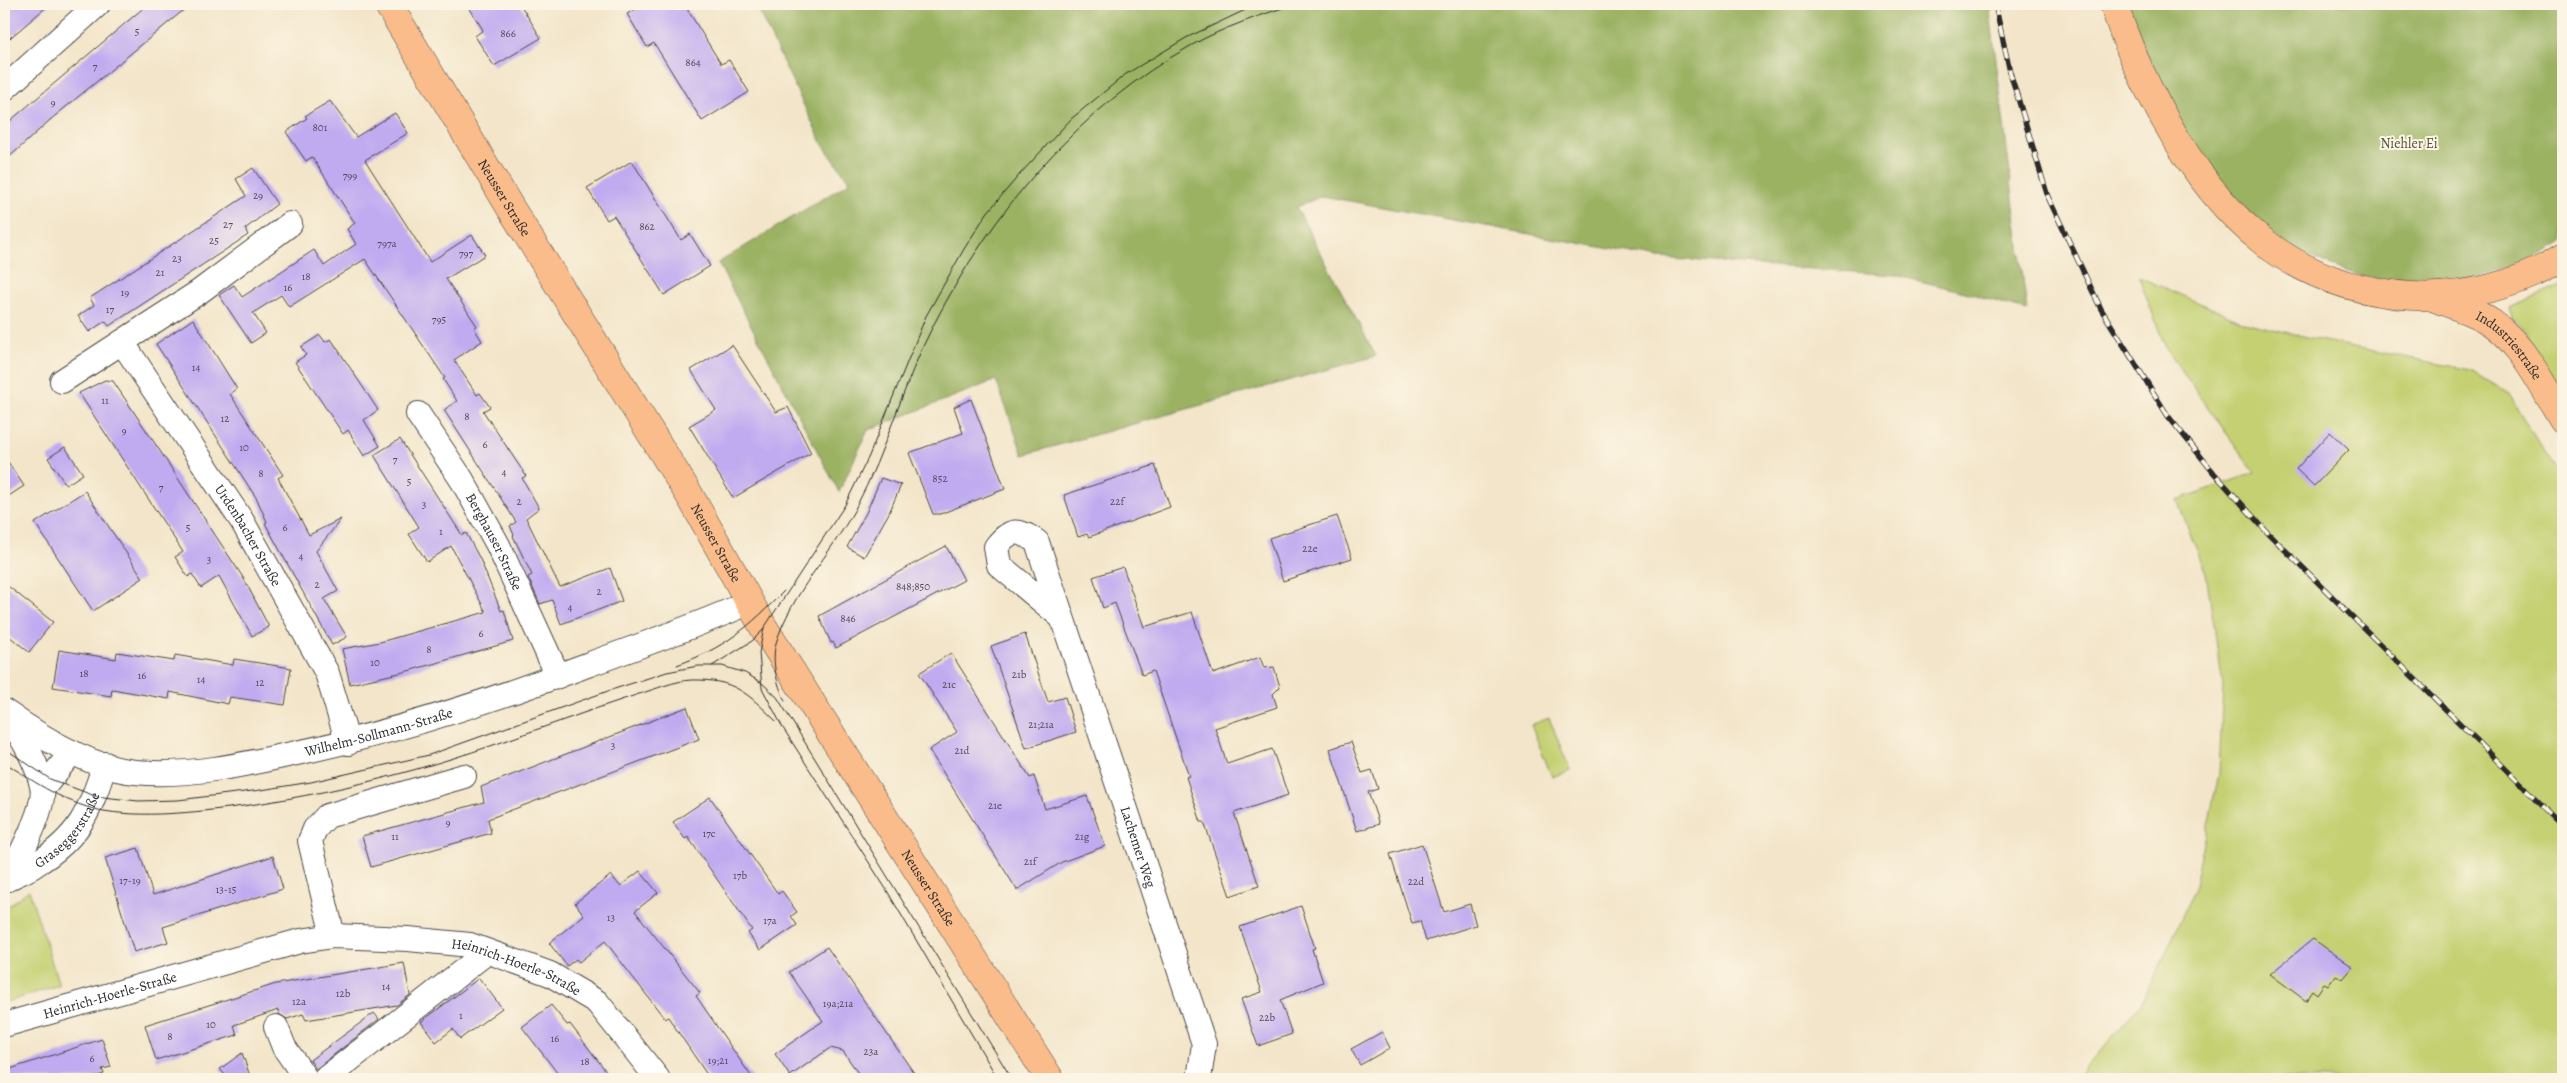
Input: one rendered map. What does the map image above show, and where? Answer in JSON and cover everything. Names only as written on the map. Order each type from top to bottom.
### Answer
[{"type":"main road","name":"Neusser Straße","points":[[388,4],[510,207],[643,419],[750,602],[1050,1079]]},
{"type":"main road","points":[[2114,4],[2122,30],[2150,94],[2195,170],[2225,208],[2257,239],[2292,263],[2324,278],[2385,293],[2431,297],[2491,288],[2531,275],[2563,257]]},
{"type":"main road","name":"Industriestraße","points":[[2431,297],[2482,316],[2498,327],[2514,342],[2563,419]]},
{"type":"street","points":[[4,89],[98,4]]},
{"type":"street","points":[[62,381],[199,292],[290,224]]},
{"type":"street","name":"Urdenbacher Straße","points":[[122,342],[242,521],[327,673],[348,743]]},
{"type":"street","name":"Berghauser Straße","points":[[418,414],[462,480],[498,545],[558,676]]},
{"type":"street","name":"Wilhelm-Sollmann-Straße","points":[[5,712],[47,741],[105,764],[133,772],[170,773],[244,764],[348,743],[449,714],[698,625],[750,602]]},
{"type":"street","name":"Lachemer Weg","points":[[1060,616],[1204,1044],[1199,1079]]},
{"type":"street","points":[[5,712],[27,748],[43,788]]},
{"type":"street","name":"Graseggerstraße","points":[[6,880],[34,828],[43,788],[72,752]]},
{"type":"street","name":"Graseggerstraße","points":[[6,880],[36,865],[74,834],[91,808],[105,764]]},
{"type":"street","points":[[332,936],[310,841],[315,829],[327,816],[464,776]]},
{"type":"street","name":"Heinrich-Hoerle-Straße","points":[[4,1026],[252,954],[300,942],[332,936],[408,939],[470,945],[550,974],[597,1002],[658,1079]]},
{"type":"street","points":[[325,1079],[487,952]]},
{"type":"street","points":[[276,1027],[284,1047],[306,1079]]},
{"type":"green space","points":[[755,4],[1989,4],[2027,311],[1969,293],[1895,275],[1660,258],[1322,196],[1296,207],[1376,356],[1023,455],[996,380],[868,430],[839,492],[718,263],[850,182],[823,145]]},
{"type":"green space","name":"Niehler Ei","points":[[2128,4],[2563,4],[2563,242],[2527,261],[2489,275],[2450,282],[2411,283],[2372,278],[2334,267],[2297,250],[2263,228],[2205,163],[2182,126],[2151,66]]},
{"type":"green space","points":[[2139,277],[2244,322],[2319,340],[2470,370],[2508,393],[2563,483],[2563,1079],[2076,1079],[2140,1005],[2164,957],[2194,889],[2219,774],[2223,685],[2206,573],[2177,500],[2255,473],[2166,349]]},
{"type":"green space","points":[[2563,285],[2563,395],[2525,330],[2512,318],[2510,308]]},
{"type":"green space","points":[[1549,718],[1570,770],[1552,777],[1531,725]]},
{"type":"green space","points":[[29,890],[59,985],[4,1003],[4,909]]},
{"type":"building","points":[[4,4],[50,4],[4,43]]},
{"type":"building","points":[[148,4],[191,4],[50,120],[4,162],[4,126]]},
{"type":"building","points":[[467,4],[520,4],[541,38],[494,66],[475,36],[483,30]]},
{"type":"building","points":[[644,4],[684,4],[721,64],[729,60],[749,92],[702,121],[654,43],[647,47],[627,14]]},
{"type":"building","points":[[330,101],[356,137],[395,113],[408,133],[365,160],[430,262],[472,235],[485,255],[446,279],[477,326],[474,328],[482,341],[454,360],[477,395],[480,393],[490,407],[483,411],[526,476],[522,478],[539,508],[526,518],[560,587],[610,568],[622,601],[561,624],[552,600],[540,604],[528,577],[532,575],[510,526],[516,522],[444,410],[457,401],[443,379],[445,378],[365,259],[289,307],[281,295],[253,313],[266,333],[251,343],[219,295],[234,285],[242,297],[314,250],[324,266],[356,244],[347,229],[355,223],[312,157],[306,161],[286,132],[307,118],[305,116]]},
{"type":"building","points":[[632,161],[681,240],[690,234],[710,266],[664,295],[614,216],[607,220],[587,188]]},
{"type":"building","points":[[253,168],[277,204],[245,229],[248,235],[109,326],[105,321],[89,332],[78,316],[94,305],[90,298],[246,196],[236,179]]},
{"type":"building","points":[[193,319],[237,389],[230,394],[283,475],[278,478],[309,535],[341,519],[316,551],[338,591],[324,599],[347,637],[332,645],[265,523],[267,522],[257,499],[156,344]]},
{"type":"building","points":[[320,335],[325,342],[331,339],[378,410],[364,420],[380,446],[364,456],[348,430],[343,434],[295,362],[306,355],[301,347]]},
{"type":"building","points":[[732,345],[776,412],[788,407],[811,453],[733,498],[689,426],[716,410],[691,370]]},
{"type":"building","points":[[105,380],[113,381],[160,451],[244,579],[269,627],[252,636],[219,576],[201,588],[192,574],[188,577],[175,557],[183,552],[79,393]]},
{"type":"building","points":[[971,399],[1005,489],[940,514],[933,514],[909,453],[963,433],[954,407]]},
{"type":"building","points":[[2330,432],[2349,450],[2314,486],[2296,469]]},
{"type":"building","points":[[400,439],[462,535],[466,533],[480,559],[501,611],[504,610],[513,641],[408,671],[350,684],[342,649],[380,642],[486,612],[451,546],[427,562],[409,534],[419,527],[374,455]]},
{"type":"building","points":[[65,447],[83,474],[66,485],[48,458]]},
{"type":"building","points":[[4,456],[24,486],[4,499]]},
{"type":"building","points":[[1155,465],[1170,507],[1089,537],[1087,534],[1078,537],[1064,495]]},
{"type":"building","points":[[881,478],[901,485],[889,513],[864,557],[847,547],[866,513]]},
{"type":"building","points":[[85,491],[143,578],[93,611],[35,523]]},
{"type":"building","points":[[1337,516],[1352,558],[1283,581],[1269,538]]},
{"type":"building","points":[[946,546],[964,580],[836,648],[833,642],[831,643],[819,616]]},
{"type":"building","points":[[1123,567],[1144,627],[1192,612],[1213,674],[1260,657],[1264,668],[1274,667],[1280,687],[1273,694],[1277,707],[1215,728],[1227,764],[1272,749],[1288,795],[1234,813],[1259,886],[1230,896],[1204,822],[1201,822],[1186,777],[1189,776],[1153,671],[1142,675],[1115,603],[1103,608],[1093,577]]},
{"type":"building","points":[[4,583],[53,622],[29,652],[4,632]]},
{"type":"building","points":[[1025,634],[1048,702],[1065,697],[1076,732],[1026,748],[991,646]]},
{"type":"building","points":[[59,650],[116,659],[117,652],[174,661],[175,655],[233,665],[234,659],[291,668],[285,705],[230,697],[228,704],[170,692],[169,699],[112,689],[111,696],[53,687]]},
{"type":"building","points":[[951,653],[1030,778],[1034,776],[1045,809],[1087,796],[1105,846],[1062,862],[1017,890],[929,750],[957,732],[919,673]]},
{"type":"building","points":[[687,707],[699,739],[488,819],[491,833],[371,867],[362,836],[484,802],[481,787]]},
{"type":"building","points":[[1351,742],[1362,773],[1372,770],[1378,789],[1368,792],[1379,824],[1357,831],[1330,749]]},
{"type":"building","points":[[710,797],[778,894],[782,891],[797,912],[791,916],[797,925],[760,950],[748,933],[752,930],[688,837],[685,839],[673,822]]},
{"type":"building","points":[[1422,844],[1444,912],[1470,904],[1476,925],[1426,941],[1420,921],[1412,923],[1390,854]]},
{"type":"building","points":[[138,848],[153,895],[273,856],[283,889],[163,927],[168,942],[134,952],[105,858]]},
{"type":"building","points":[[640,871],[658,893],[635,911],[700,993],[696,996],[753,1079],[710,1079],[668,1017],[665,1019],[605,941],[579,962],[576,959],[567,966],[549,943],[584,915],[575,903],[611,875],[620,886]]},
{"type":"building","points":[[1301,906],[1315,948],[1312,949],[1323,982],[1280,1000],[1292,1034],[1258,1046],[1241,999],[1262,992],[1240,927]]},
{"type":"building","points":[[2313,939],[2353,967],[2343,979],[2336,975],[2328,986],[2324,984],[2317,994],[2312,990],[2306,1001],[2270,974]]},
{"type":"building","points":[[827,947],[918,1079],[862,1079],[843,1051],[830,1048],[790,1076],[775,1054],[823,1021],[789,972]]},
{"type":"building","points":[[404,963],[410,995],[397,1005],[306,1020],[303,1014],[287,1019],[279,1014],[278,1010],[234,1025],[237,1035],[156,1060],[145,1025],[276,984]]},
{"type":"building","points":[[479,978],[502,1008],[460,1039],[453,1029],[436,1042],[421,1022]]},
{"type":"building","points":[[551,1005],[567,1025],[570,1024],[612,1079],[562,1079],[522,1027]]},
{"type":"building","points":[[374,1013],[379,1019],[316,1069],[310,1060]]},
{"type":"building","points":[[1382,1032],[1390,1048],[1360,1065],[1351,1049]]},
{"type":"building","points":[[102,1039],[111,1067],[102,1069],[104,1074],[87,1079],[4,1079],[4,1071]]},
{"type":"building","points":[[242,1053],[251,1079],[228,1079],[220,1069]]},
{"type":"tram line","points":[[998,1079],[886,889],[783,728],[762,688],[759,653],[764,628],[845,505],[869,456],[926,316],[987,213],[1071,119],[1126,74],[1186,38],[1258,4]]},
{"type":"tram line","points":[[785,701],[777,680],[774,658],[776,643],[783,625],[801,591],[855,509],[876,464],[923,346],[957,282],[983,241],[1043,165],[1076,131],[1112,99],[1151,70],[1192,45],[1242,22],[1294,4]]},
{"type":"tram line","points":[[677,665],[723,644],[747,626],[784,591]]},
{"type":"tram line","points":[[712,666],[752,641],[763,630]]},
{"type":"tram line","points":[[4,748],[50,779],[95,796],[138,801],[178,800],[311,782],[429,755],[667,672],[698,666],[722,666],[745,673],[762,683],[777,697],[1012,1079]]},
{"type":"tram line","points":[[4,762],[56,794],[90,808],[123,813],[178,813],[267,802],[380,779],[454,758],[625,699],[691,680],[706,680],[730,685],[748,695],[776,721]]},
{"type":"railway","points":[[1995,4],[2010,72],[2048,197],[2101,309],[2168,416],[2214,473],[2266,531],[2563,826]]}]
